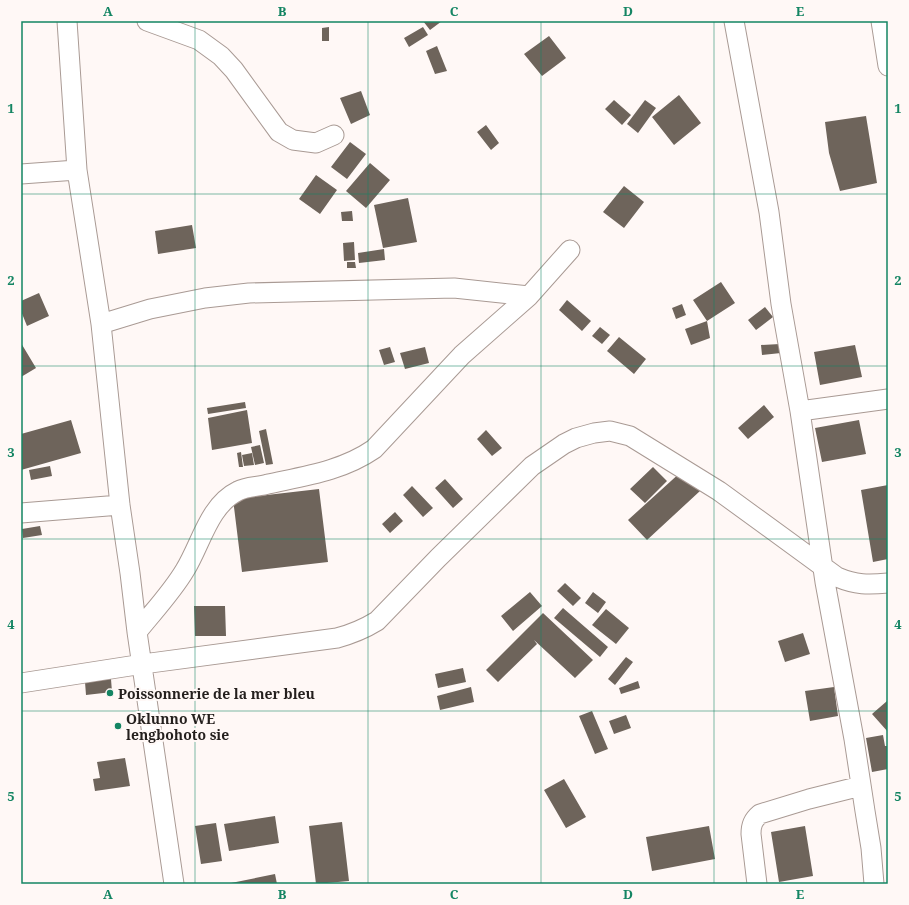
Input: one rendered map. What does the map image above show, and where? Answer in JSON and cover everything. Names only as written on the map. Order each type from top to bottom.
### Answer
[{"type":"street","points":[[66,21],[77,170],[101,324],[120,504],[174,884]]},
{"type":"street","points":[[147,21],[199,40],[221,56],[234,70],[279,132],[293,140],[316,143],[334,135]]},
{"type":"street","points":[[734,21],[769,212],[781,304],[800,411],[823,568],[871,848],[874,884]]},
{"type":"street","points":[[881,21],[888,66]]},
{"type":"street","points":[[21,174],[77,170]]},
{"type":"street","points":[[137,632],[185,570],[214,513],[227,498],[239,490],[343,466],[360,459],[374,450],[462,355],[529,296],[570,250]]},
{"type":"street","points":[[101,324],[150,309],[205,298],[249,293],[454,288],[529,296]]},
{"type":"street","points":[[800,411],[888,399]]},
{"type":"street","points":[[21,683],[142,664],[337,638],[353,634],[367,628],[377,621],[438,558],[532,466],[564,444],[576,438],[594,433],[610,431],[630,436],[719,491],[837,577],[850,583],[865,585],[888,583]]},
{"type":"street","points":[[21,513],[120,504]]},
{"type":"street","points":[[757,884],[751,827],[754,820],[760,814],[809,799],[861,786]]},
{"type":"building","points":[[423,21],[442,21],[430,30]]},
{"type":"building","points":[[329,27],[329,41],[322,41],[322,28]]},
{"type":"building","points":[[423,27],[428,35],[409,47],[404,38]]},
{"type":"building","points":[[549,36],[566,58],[542,76],[524,54]]},
{"type":"building","points":[[437,46],[447,71],[435,74],[426,51]]},
{"type":"building","points":[[361,91],[370,115],[351,124],[340,98]]},
{"type":"building","points":[[679,95],[701,123],[674,145],[652,117]]},
{"type":"building","points":[[614,100],[631,115],[622,125],[605,109]]},
{"type":"building","points":[[645,100],[656,108],[638,133],[627,124]]},
{"type":"building","points":[[866,116],[877,183],[840,191],[829,153],[825,122]]},
{"type":"building","points":[[486,125],[499,143],[491,150],[477,132]]},
{"type":"building","points":[[350,142],[366,154],[347,179],[331,167]]},
{"type":"building","points":[[370,163],[390,180],[366,208],[346,191]]},
{"type":"building","points":[[316,175],[337,190],[320,214],[299,199]]},
{"type":"building","points":[[624,186],[644,202],[624,228],[603,212]]},
{"type":"building","points":[[408,198],[417,242],[383,248],[374,205]]},
{"type":"building","points":[[352,211],[353,221],[342,221],[341,212]]},
{"type":"building","points":[[192,225],[196,248],[158,254],[155,231]]},
{"type":"building","points":[[354,242],[355,260],[344,261],[343,243]]},
{"type":"building","points":[[384,249],[385,260],[359,263],[358,253]]},
{"type":"building","points":[[347,262],[355,262],[356,268],[347,268]]},
{"type":"building","points":[[721,282],[735,303],[707,321],[693,300]]},
{"type":"building","points":[[39,293],[49,316],[27,326],[21,311],[21,301]]},
{"type":"building","points":[[567,300],[591,321],[582,331],[559,310]]},
{"type":"building","points":[[682,304],[686,315],[676,319],[672,308]]},
{"type":"building","points":[[765,307],[773,317],[756,330],[748,320]]},
{"type":"building","points":[[707,321],[710,338],[691,345],[685,329]]},
{"type":"building","points":[[600,327],[610,335],[602,344],[592,336]]},
{"type":"building","points":[[619,337],[646,359],[634,374],[607,351]]},
{"type":"building","points":[[21,343],[36,368],[21,377]]},
{"type":"building","points":[[780,344],[781,353],[762,355],[761,345]]},
{"type":"building","points":[[855,345],[862,377],[820,385],[814,352]]},
{"type":"building","points":[[390,347],[395,362],[384,365],[379,350]]},
{"type":"building","points":[[425,347],[429,363],[405,369],[400,353]]},
{"type":"building","points":[[245,402],[246,408],[208,414],[207,408]]},
{"type":"building","points":[[764,405],[774,417],[748,439],[738,428]]},
{"type":"building","points":[[247,410],[252,443],[212,450],[208,418]]},
{"type":"building","points":[[71,420],[81,453],[21,470],[21,434]]},
{"type":"building","points":[[859,420],[866,454],[822,462],[815,428]]},
{"type":"building","points":[[266,429],[273,464],[266,465],[259,431]]},
{"type":"building","points":[[486,430],[502,448],[492,456],[477,439]]},
{"type":"building","points":[[260,445],[264,463],[255,465],[251,447]]},
{"type":"building","points":[[241,452],[243,467],[239,467],[237,453]]},
{"type":"building","points":[[252,453],[254,465],[244,466],[242,455]]},
{"type":"building","points":[[50,466],[52,476],[31,480],[29,470]]},
{"type":"building","points":[[653,467],[667,481],[645,503],[630,489]]},
{"type":"building","points":[[682,471],[700,491],[647,540],[628,520]]},
{"type":"building","points":[[445,479],[463,499],[453,508],[435,488]]},
{"type":"building","points":[[888,485],[888,559],[873,562],[861,490]]},
{"type":"building","points":[[412,486],[433,508],[423,517],[403,495]]},
{"type":"building","points":[[319,489],[328,562],[242,572],[233,499]]},
{"type":"building","points":[[395,512],[403,521],[390,533],[382,524]]},
{"type":"building","points":[[40,526],[42,535],[23,538],[22,529]]},
{"type":"building","points":[[565,583],[581,598],[573,606],[557,591]]},
{"type":"building","points":[[530,592],[542,606],[513,631],[501,616]]},
{"type":"building","points":[[593,592],[606,602],[598,613],[585,603]]},
{"type":"building","points":[[194,606],[225,606],[226,636],[195,636]]},
{"type":"building","points":[[563,608],[608,647],[600,657],[554,618]]},
{"type":"building","points":[[606,609],[629,628],[616,644],[592,625]]},
{"type":"building","points":[[543,613],[593,660],[575,678],[534,640],[537,644],[498,682],[486,670]]},
{"type":"building","points":[[803,633],[810,654],[785,662],[778,641]]},
{"type":"building","points":[[626,657],[633,662],[615,685],[608,679]]},
{"type":"building","points":[[463,668],[466,682],[438,688],[435,674]]},
{"type":"building","points":[[111,679],[112,692],[86,695],[85,682]]},
{"type":"building","points":[[638,681],[640,688],[621,694],[619,688]]},
{"type":"building","points":[[471,687],[474,702],[440,710],[437,696]]},
{"type":"building","points":[[834,687],[838,716],[810,721],[805,691]]},
{"type":"building","points":[[887,701],[888,702],[888,732],[872,714]]},
{"type":"building","points":[[592,711],[608,749],[595,754],[579,716]]},
{"type":"building","points":[[626,715],[631,728],[614,734],[609,721]]},
{"type":"building","points":[[883,735],[885,746],[888,746],[888,769],[872,772],[866,738]]},
{"type":"building","points":[[125,758],[130,786],[95,791],[93,779],[100,778],[97,762]]},
{"type":"building","points":[[564,779],[586,817],[566,828],[544,790]]},
{"type":"building","points":[[275,816],[279,843],[229,851],[224,824]]},
{"type":"building","points":[[342,822],[349,881],[316,884],[309,826]]},
{"type":"building","points":[[216,823],[222,861],[201,864],[195,826]]},
{"type":"building","points":[[709,826],[715,859],[652,871],[646,837]]},
{"type":"building","points":[[805,826],[813,876],[779,882],[771,832]]},
{"type":"building","points":[[275,874],[277,884],[231,884],[231,883]]},
{"type":"place","name":"Poissonnerie de la mer bleu","points":[[110,693]]},
{"type":"place","name":"Oklunno WE lengbohoto sie","points":[[118,726]]}]
